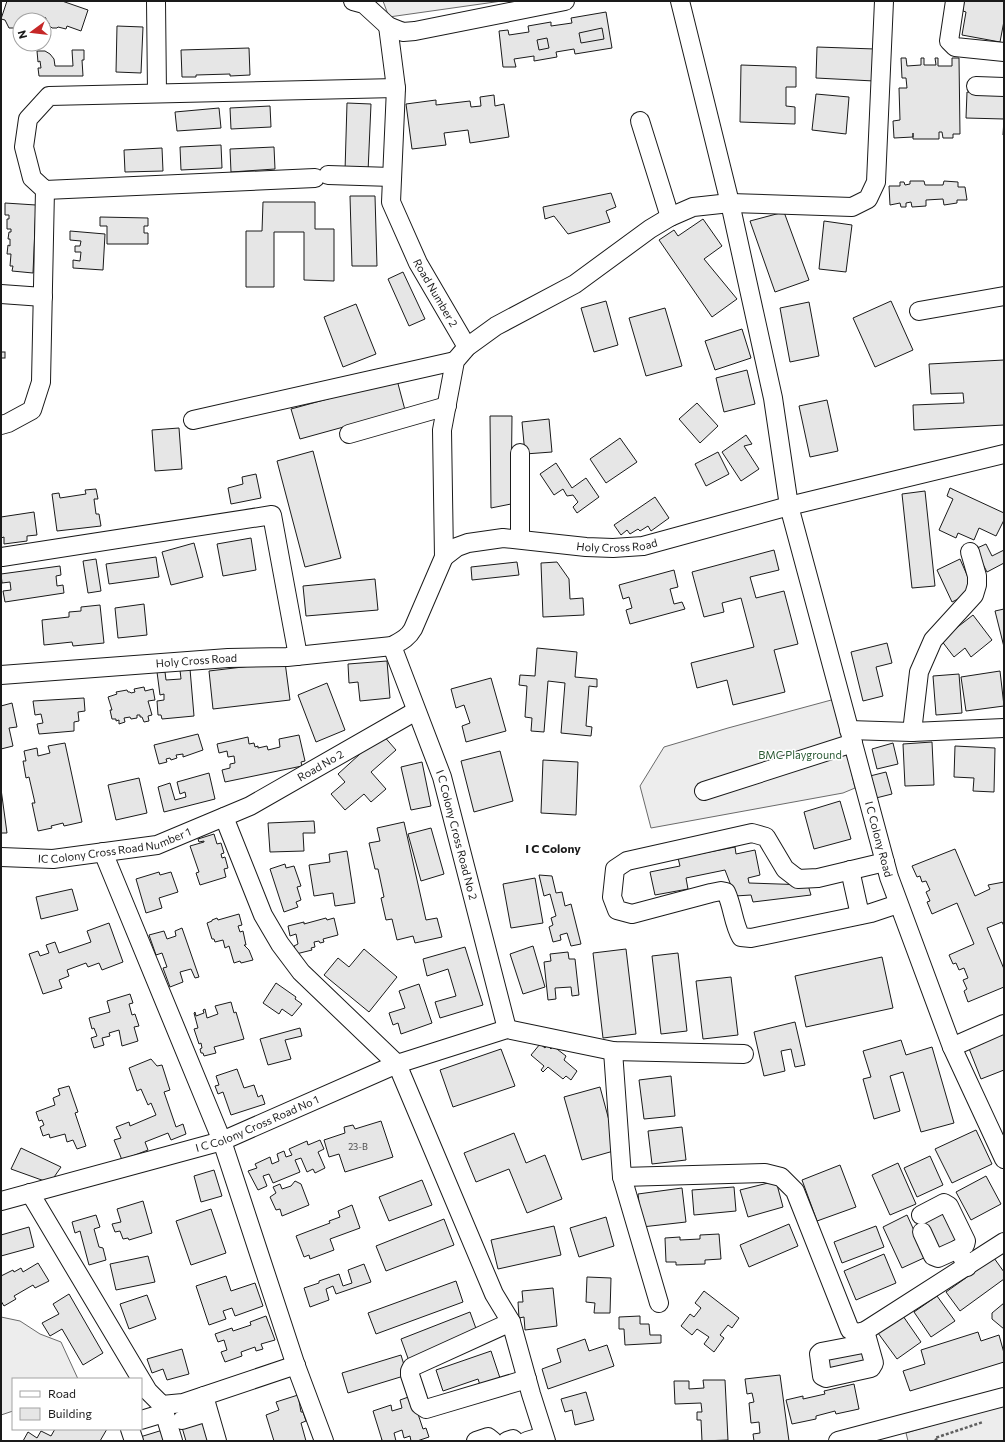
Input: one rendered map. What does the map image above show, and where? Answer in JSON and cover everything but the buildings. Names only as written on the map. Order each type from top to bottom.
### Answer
[{"type":"street","points":[[156,1],[156,94]]},
{"type":"street","points":[[353,1],[364,4],[388,26],[403,32],[415,31],[565,1]]},
{"type":"street","name":"I C Colony Road","points":[[680,1],[730,203],[773,398],[789,506],[885,862],[898,904],[952,1047],[1004,1159]]},
{"type":"street","points":[[392,646],[409,635],[413,629],[444,558],[442,430],[455,361],[467,346],[496,326],[575,284],[650,229],[670,217],[693,207],[730,203],[852,207],[868,199],[876,182],[884,1]]},
{"type":"street","points":[[955,1],[949,41],[955,47],[1004,52]]},
{"type":"street","name":"Road Number 2","points":[[388,26],[396,88],[391,202],[418,263],[467,346]]},
{"type":"street","points":[[976,86],[1004,87]]},
{"type":"street","points":[[392,177],[321,176],[45,190],[32,178],[24,147],[28,119],[49,96],[396,88]]},
{"type":"street","points":[[640,121],[670,217]]},
{"type":"street","points":[[1,425],[8,424],[32,410],[41,382],[45,190]]},
{"type":"street","points":[[1,294],[43,297]]},
{"type":"street","points":[[919,311],[1004,296]]},
{"type":"street","points":[[193,420],[455,361]]},
{"type":"street","points":[[349,434],[447,406]]},
{"type":"street","points":[[520,453],[520,539]]},
{"type":"street","name":"Holy Cross Road","points":[[444,558],[457,547],[468,543],[503,538],[586,547],[613,548],[643,546],[789,506],[1004,454]]},
{"type":"street","points":[[2,556],[272,515],[298,656]]},
{"type":"street","points":[[912,732],[919,672],[933,640],[974,595],[977,584],[977,576],[970,552]]},
{"type":"street","name":"Holy Cross Road","points":[[1,675],[228,658],[298,656],[392,646]]},
{"type":"street","name":"I C Colony Cross Road No 2","points":[[392,646],[442,777],[507,1029]]},
{"type":"street","name":"Road No 2","points":[[224,817],[250,806],[416,711]]},
{"type":"street","points":[[704,791],[851,736],[1004,728]]},
{"type":"street","points":[[224,817],[263,915],[280,944],[301,972],[397,1064],[494,1294],[511,1322],[545,1438],[527,1441]]},
{"type":"street","name":"IC Colony Cross Road Number 1","points":[[1,857],[53,859],[157,845],[224,817]]},
{"type":"street","points":[[885,862],[818,878],[798,879],[785,869],[766,838],[752,833],[627,860],[615,869],[612,897],[617,910],[632,914],[711,893],[721,891],[726,892],[731,902],[735,928],[741,937],[751,938],[860,915],[898,904]]},
{"type":"street","points":[[103,852],[222,1141],[296,1365],[324,1441]]},
{"type":"street","points":[[850,870],[860,915]]},
{"type":"street","points":[[952,1047],[1004,1024]]},
{"type":"street","points":[[507,1029],[613,1051],[744,1054]]},
{"type":"street","name":"I C Colony Cross Road No 1","points":[[1,1201],[222,1141],[397,1064],[507,1029]]},
{"type":"street","points":[[613,1051],[622,1177],[660,1303]]},
{"type":"street","points":[[622,1177],[765,1173],[781,1177],[795,1191],[850,1330],[867,1337],[1004,1242]]},
{"type":"street","points":[[30,1193],[140,1378]]},
{"type":"street","points":[[944,1203],[949,1206],[966,1241],[966,1245],[958,1249],[938,1258],[933,1256],[921,1223],[944,1203]]},
{"type":"street","points":[[958,1249],[967,1267]]},
{"type":"street","points":[[511,1322],[412,1367],[410,1375],[420,1405],[426,1409],[527,1379]]},
{"type":"street","points":[[182,1420],[206,1404],[296,1365]]},
{"type":"street","points":[[142,1381],[148,1391],[163,1409],[173,1441]]},
{"type":"street","points":[[838,1441],[1004,1397]]},
{"type":"street","points":[[142,1420],[163,1409],[183,1403],[206,1404]]},
{"type":"street","points":[[206,1404],[217,1441]]},
{"type":"street","points":[[130,1430],[134,1441]]},
{"type":"street","points":[[476,1441],[488,1437],[493,1441]]},
{"type":"street","points":[[507,1441],[515,1441]]},
{"type":"path","points":[[936,1441],[935,1438],[983,1422]]},
{"type":"shaded area","points":[[383,1],[502,1],[389,17]]},
{"type":"shaded area","name":"BMC Playground","points":[[835,699],[855,788],[843,793],[651,828],[640,786],[664,747]]},
{"type":"shaded area","points":[[1,1317],[20,1321],[40,1334],[61,1342],[78,1378],[12,1378],[12,1411],[1,1415]]},
{"type":"shaded area","points":[[1004,1404],[1004,1441],[908,1441],[906,1433]]},
{"type":"district","name":"I C Colony","points":[[553,849]]}]
